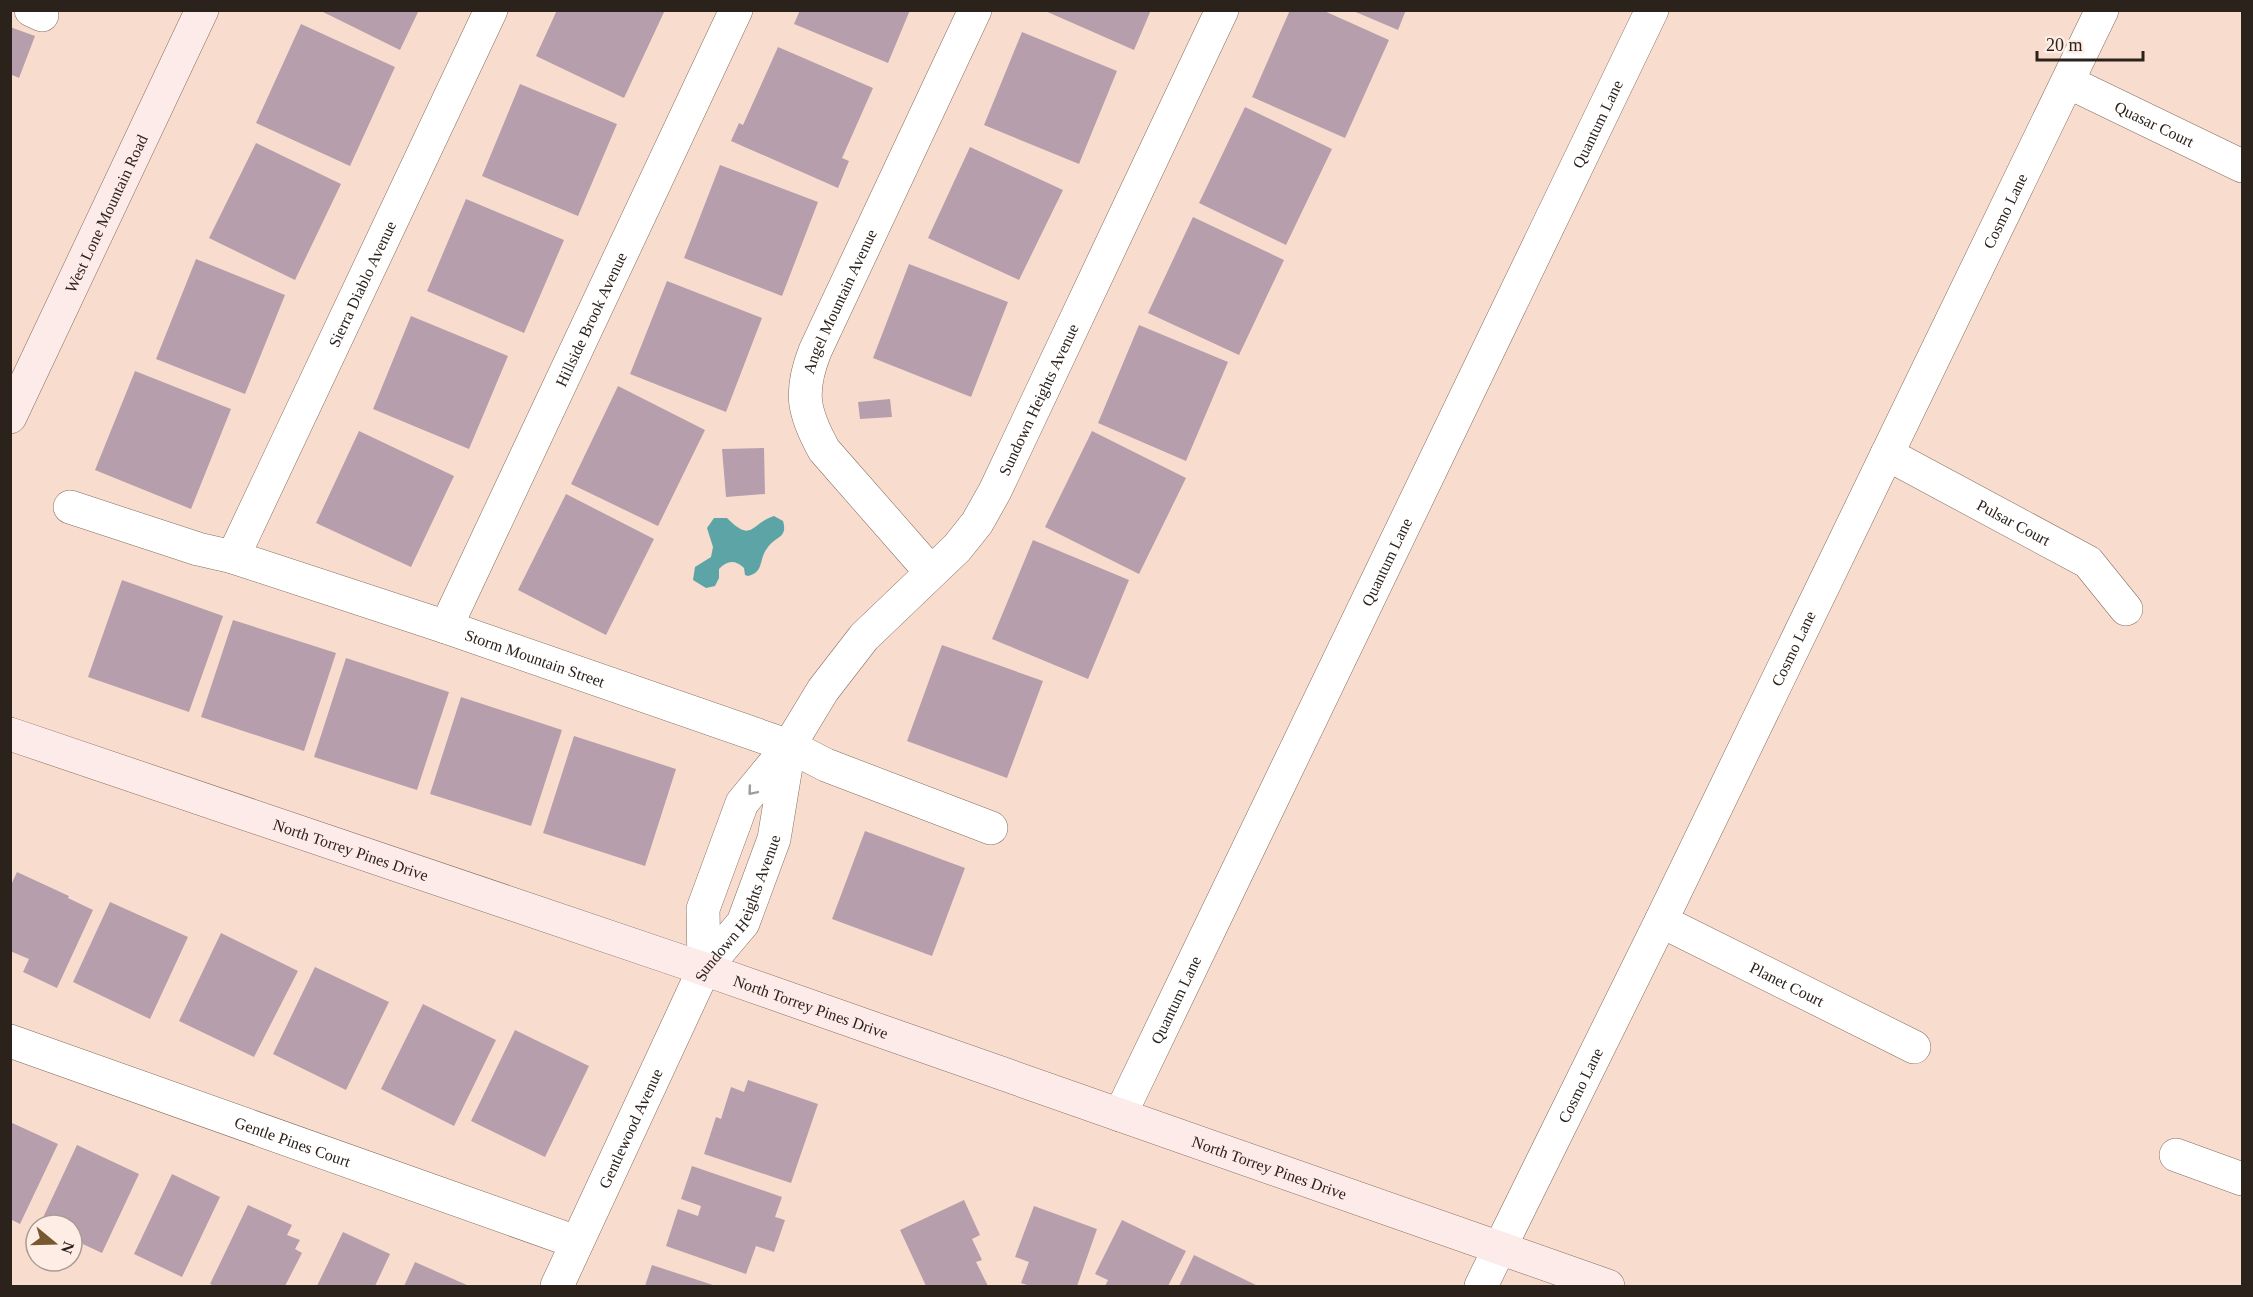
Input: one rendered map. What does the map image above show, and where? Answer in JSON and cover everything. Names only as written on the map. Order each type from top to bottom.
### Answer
[{"type":"street","name":"West Lone Mountain Road","points":[[10,417],[202,10]]},
{"type":"street","name":"Sierra Diablo Avenue","points":[[233,557],[491,10]]},
{"type":"street","name":"Hillside Brook Avenue","points":[[446,627],[736,10]]},
{"type":"street","name":"Angel Mountain Avenue","points":[[930,571],[824,450],[812,428],[805,402],[805,376],[975,10]]},
{"type":"street","name":"Sundown Heights Avenue","points":[[704,969],[703,909],[742,803],[789,746],[824,690],[864,637],[930,571],[957,548],[977,523],[995,491],[1222,10]]},
{"type":"street","name":"Quantum Lane","points":[[1120,1115],[1652,10]]},
{"type":"street","name":"Cosmo Lane","points":[[1481,1287],[1502,1248],[2102,10]]},
{"type":"street","name":"Quasar Court","points":[[2068,82],[2242,166]]},
{"type":"street","name":"Pulsar Court","points":[[1887,454],[2088,562],[2126,609]]},
{"type":"street","name":"Storm Mountain Street","points":[[70,507],[198,549],[233,557],[446,627],[789,746],[826,765],[991,828]]},
{"type":"street","name":"North Torrey Pines Drive","points":[[10,734],[704,969],[1608,1287]]},
{"type":"street","name":"Sundown Heights Avenue","points":[[704,969],[743,923],[774,839],[789,746]]},
{"type":"street","name":"Planet Court","points":[[1661,921],[1914,1047]]},
{"type":"street","name":"Gentlewood Avenue","points":[[556,1287],[704,969]]},
{"type":"street","name":"Gentle Pines Court","points":[[10,1041],[576,1242]]},
{"type":"street","points":[[2176,1155],[2242,1179]]},
{"type":"water","points":[[774,516],[783,521],[784,531],[771,543],[757,571],[748,576],[745,575],[744,568],[732,562],[719,569],[719,578],[715,586],[706,588],[693,580],[695,567],[711,557],[713,547],[707,528],[714,518],[727,518],[742,530],[747,531]]},
{"type":"building","points":[[319,10],[419,10],[400,50]]},
{"type":"building","points":[[557,10],[665,10],[624,98],[536,56]]},
{"type":"building","points":[[800,10],[910,10],[888,63],[794,24]]},
{"type":"building","points":[[1043,10],[1151,10],[1134,50]]},
{"type":"building","points":[[1290,10],[1322,10],[1389,40],[1345,138],[1252,97]]},
{"type":"building","points":[[1351,10],[1406,10],[1398,30]]},
{"type":"building","points":[[301,24],[395,67],[350,166],[256,123]]},
{"type":"building","points":[[10,27],[35,36],[19,78],[10,74]]},
{"type":"building","points":[[1022,32],[1117,71],[1079,164],[984,125]]},
{"type":"building","points":[[778,47],[873,88],[842,158],[849,161],[838,188],[731,141],[739,123],[743,125]]},
{"type":"building","points":[[520,84],[617,124],[578,216],[482,176]]},
{"type":"building","points":[[1245,107],[1332,149],[1286,245],[1199,203]]},
{"type":"building","points":[[256,143],[341,184],[295,280],[209,238]]},
{"type":"building","points":[[970,147],[1063,190],[1019,280],[928,238]]},
{"type":"building","points":[[720,165],[818,202],[782,296],[684,258]]},
{"type":"building","points":[[466,199],[564,240],[524,333],[427,291]]},
{"type":"building","points":[[1193,217],[1284,260],[1239,355],[1148,313]]},
{"type":"building","points":[[196,259],[285,295],[245,394],[156,359]]},
{"type":"building","points":[[909,264],[1008,302],[971,397],[873,358]]},
{"type":"building","points":[[667,281],[762,318],[726,412],[630,374]]},
{"type":"building","points":[[411,316],[508,356],[469,449],[373,409]]},
{"type":"building","points":[[1139,325],[1228,362],[1186,461],[1098,423]]},
{"type":"building","points":[[135,371],[231,409],[191,509],[95,470]]},
{"type":"building","points":[[618,386],[705,430],[658,526],[571,484]]},
{"type":"building","points":[[890,399],[892,417],[860,419],[858,402]]},
{"type":"building","points":[[359,431],[454,476],[411,567],[316,523]]},
{"type":"building","points":[[1092,431],[1186,478],[1139,574],[1045,527]]},
{"type":"building","points":[[764,448],[765,494],[726,497],[722,449]]},
{"type":"building","points":[[566,494],[654,539],[606,635],[518,590]]},
{"type":"building","points":[[1033,540],[1129,580],[1088,679],[992,639]]},
{"type":"building","points":[[122,580],[223,616],[189,712],[88,677]]},
{"type":"building","points":[[233,620],[336,653],[304,751],[201,717]]},
{"type":"building","points":[[942,645],[1043,681],[1007,778],[907,741]]},
{"type":"building","points":[[346,658],[449,692],[417,790],[314,757]]},
{"type":"building","points":[[461,697],[562,730],[531,826],[430,794]]},
{"type":"building","points":[[574,736],[676,769],[645,866],[543,833]]},
{"type":"building","points":[[865,831],[965,868],[932,956],[832,919]]},
{"type":"building","points":[[17,872],[93,910],[57,988],[23,972],[29,959],[10,951],[10,887]]},
{"type":"building","points":[[110,902],[188,937],[150,1019],[73,982]]},
{"type":"building","points":[[221,933],[298,971],[254,1057],[179,1021]]},
{"type":"building","points":[[315,967],[389,1002],[346,1090],[273,1054]]},
{"type":"building","points":[[423,1004],[496,1040],[454,1126],[381,1089]]},
{"type":"building","points":[[515,1030],[589,1066],[545,1157],[471,1121]]},
{"type":"building","points":[[748,1080],[818,1104],[791,1183],[704,1154],[716,1117],[721,1119],[731,1087],[744,1092]]},
{"type":"building","points":[[10,1122],[58,1144],[20,1224],[10,1219]]},
{"type":"building","points":[[77,1145],[139,1174],[102,1253],[84,1245],[84,1213],[45,1213]]},
{"type":"building","points":[[692,1166],[782,1197],[775,1217],[785,1220],[774,1252],[756,1246],[746,1274],[666,1246],[678,1209],[698,1216],[701,1206],[681,1199]]},
{"type":"building","points":[[172,1174],[220,1197],[182,1277],[134,1254]]},
{"type":"building","points":[[964,1200],[980,1235],[972,1239],[982,1260],[976,1262],[988,1286],[926,1286],[900,1230]]},
{"type":"building","points":[[248,1205],[292,1225],[287,1235],[300,1240],[295,1249],[302,1253],[285,1286],[215,1286],[210,1284]]},
{"type":"building","points":[[1034,1206],[1097,1229],[1077,1286],[1030,1286],[1021,1283],[1029,1262],[1015,1257]]},
{"type":"building","points":[[1122,1220],[1186,1251],[1168,1286],[1105,1286],[1108,1280],[1095,1274]]},
{"type":"building","points":[[343,1232],[390,1254],[375,1286],[317,1286]]},
{"type":"building","points":[[1194,1255],[1258,1286],[1179,1286]]},
{"type":"building","points":[[415,1262],[469,1286],[404,1286]]},
{"type":"building","points":[[652,1265],[716,1286],[645,1286]]}]
